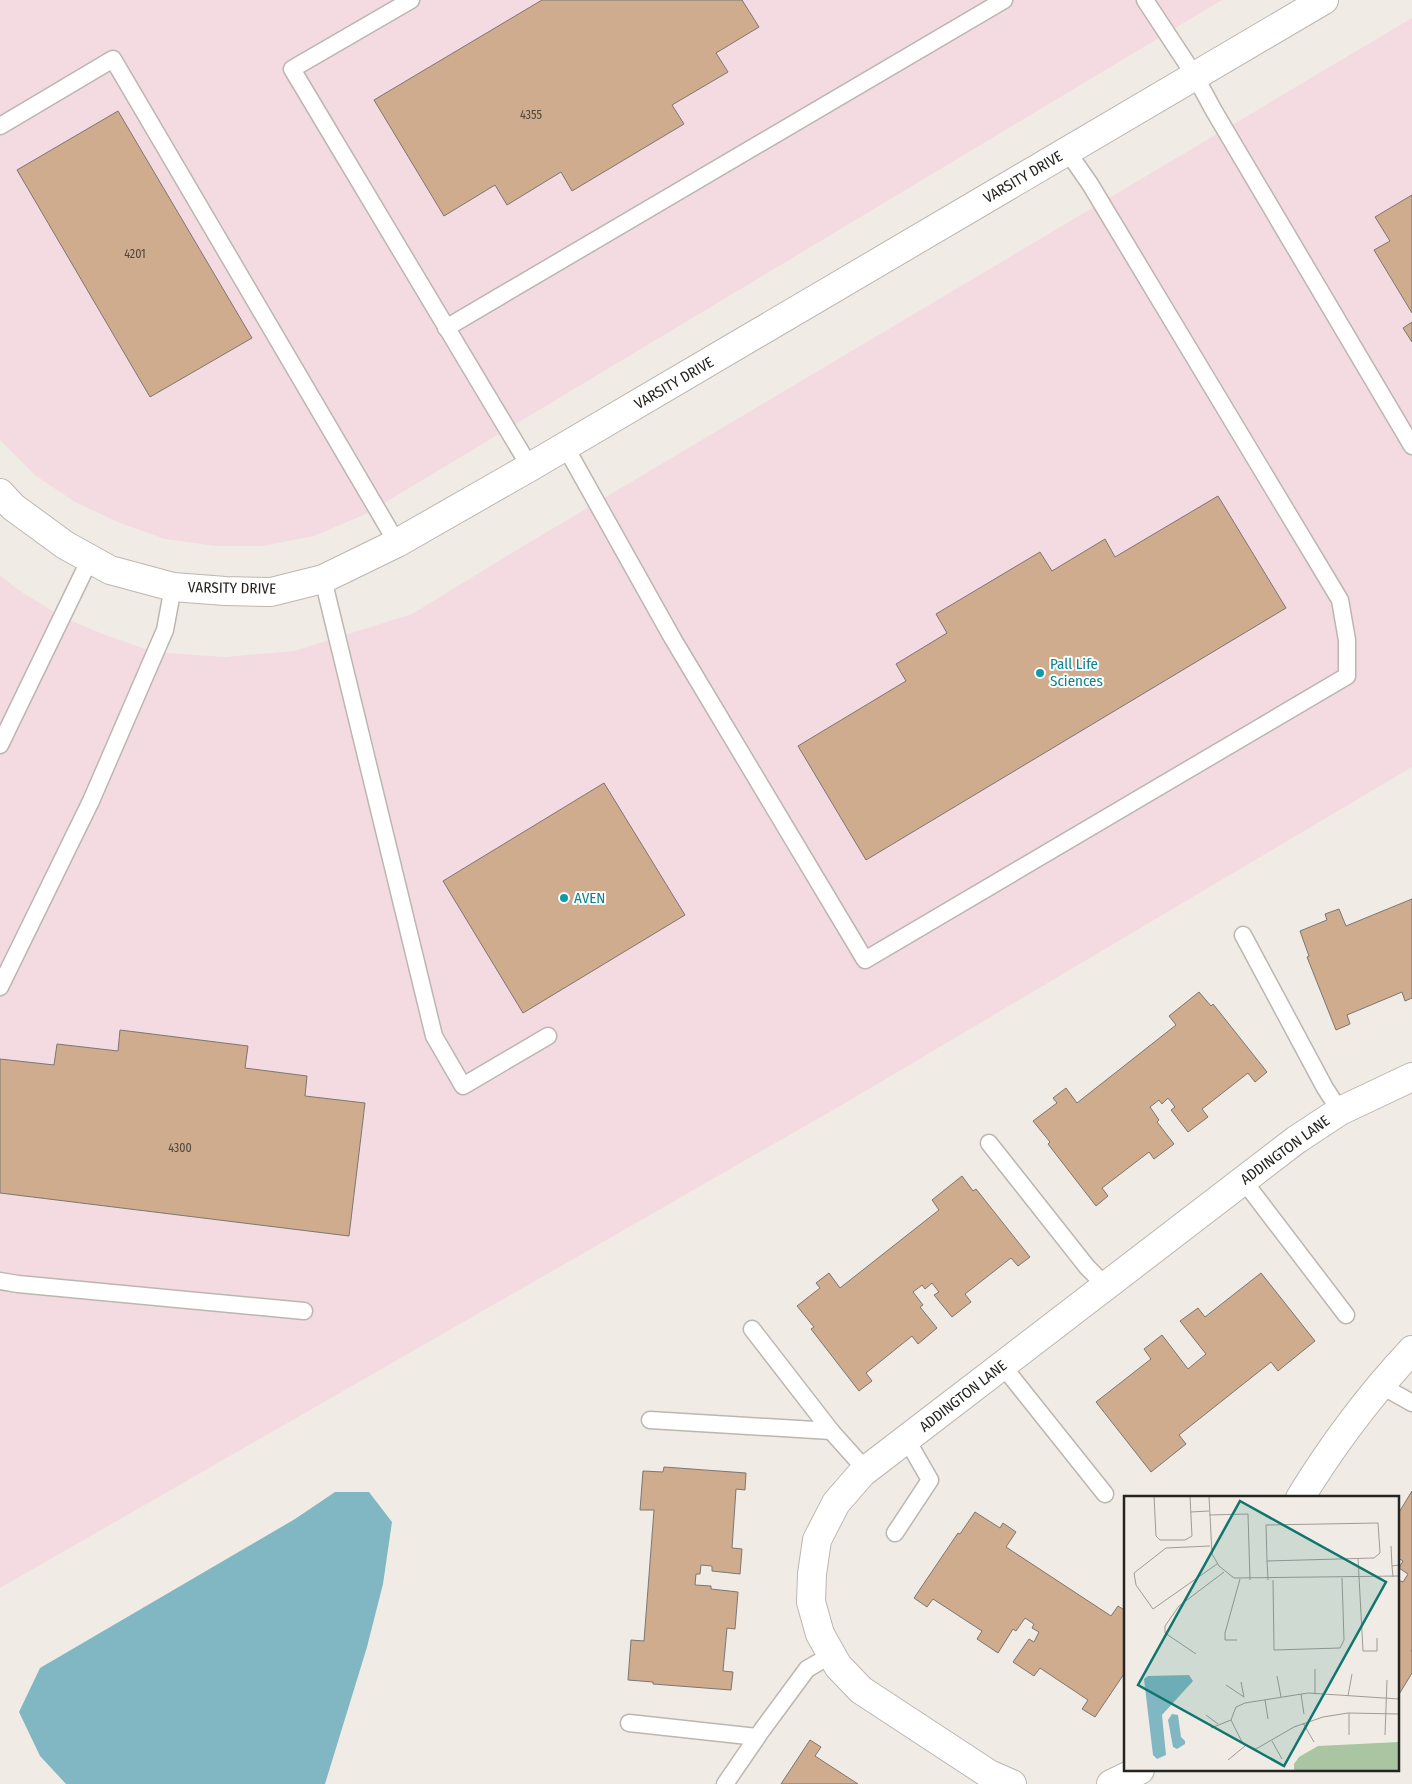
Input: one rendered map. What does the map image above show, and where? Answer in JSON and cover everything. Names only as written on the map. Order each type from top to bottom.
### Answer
[{"type":"street","name":"VARSITY DRIVE","points":[[0,493],[12,507],[65,545],[110,570],[173,587],[271,592],[323,579],[397,543],[530,467],[1324,0]]},
{"type":"street","name":"ADDINGTON LANE","points":[[1012,1784],[989,1774],[862,1690],[838,1666],[831,1655],[820,1634],[811,1602],[812,1574],[817,1540],[836,1502],[866,1470],[1296,1140],[1340,1111],[1412,1077]]},
{"type":"street","points":[[1301,1496],[1326,1455],[1380,1384],[1412,1350]]},
{"type":"street","points":[[1111,1784],[1136,1772]]},
{"type":"lane","points":[[410,0],[292,69],[530,467]]},
{"type":"lane","points":[[446,328],[1004,0]]},
{"type":"lane","points":[[1146,0],[1195,76],[1412,446]]},
{"type":"lane","points":[[0,126],[113,59],[397,543]]},
{"type":"lane","points":[[565,446],[674,639],[865,960],[1347,676],[1347,640],[1340,600],[1068,151]]},
{"type":"lane","points":[[0,745],[90,559]]},
{"type":"lane","points":[[323,579],[434,1036],[463,1086],[548,1036]]},
{"type":"lane","points":[[0,987],[90,800],[165,630],[173,587]]},
{"type":"lane","points":[[1244,935],[1325,1088],[1340,1111]]},
{"type":"lane","points":[[988,1143],[1087,1267],[1106,1286]]},
{"type":"lane","points":[[1243,1180],[1346,1315]]},
{"type":"lane","points":[[0,1281],[304,1311]]},
{"type":"lane","points":[[752,1329],[831,1432],[866,1470]]},
{"type":"lane","points":[[1002,1366],[1105,1494]]},
{"type":"lane","points":[[1380,1384],[1412,1403]]},
{"type":"lane","points":[[650,1420],[831,1432]]},
{"type":"lane","points":[[895,1533],[930,1480],[907,1440]]},
{"type":"lane","points":[[725,1784],[756,1737],[807,1669],[831,1655]]},
{"type":"lane","points":[[629,1723],[756,1737]]},
{"type":"shaded area","points":[[0,0],[1222,0],[366,514],[314,536],[262,546],[216,546],[165,539],[120,523],[75,502],[36,476],[0,440]]},
{"type":"shaded area","points":[[1412,18],[1412,767],[847,1102],[0,1588],[0,575],[17,589],[62,617],[154,652],[225,657],[294,651],[412,614]]},
{"type":"water","points":[[335,1492],[369,1492],[392,1522],[383,1584],[367,1647],[325,1784],[66,1784],[40,1756],[19,1712],[40,1668],[295,1519]]},
{"type":"building","points":[[542,0],[742,0],[759,27],[716,53],[728,72],[672,105],[684,124],[572,191],[561,172],[507,205],[495,185],[444,216],[374,100]]},
{"type":"building","points":[[118,111],[252,338],[150,397],[17,170]]},
{"type":"building","points":[[1412,195],[1412,313],[1374,250],[1390,241],[1375,217]]},
{"type":"building","points":[[1412,322],[1412,342],[1403,328]]},
{"type":"building","name":"Pall Life Sciences","points":[[1218,496],[1286,608],[866,860],[798,746],[906,681],[896,664],[947,633],[936,614],[1040,552],[1052,571],[1105,539],[1115,557]]},
{"type":"building","name":"AVEN","points":[[604,783],[685,915],[523,1013],[443,881]]},
{"type":"building","points":[[1412,899],[1412,998],[1405,1001],[1402,992],[1347,1015],[1350,1024],[1336,1030],[1307,957],[1309,956],[1300,931],[1327,920],[1325,914],[1339,909],[1346,926]]},
{"type":"building","points":[[1199,992],[1211,1006],[1213,1004],[1267,1072],[1255,1082],[1248,1073],[1202,1109],[1208,1117],[1188,1132],[1171,1110],[1175,1107],[1168,1098],[1162,1104],[1159,1100],[1150,1107],[1159,1120],[1157,1122],[1174,1144],[1154,1159],[1149,1152],[1102,1188],[1108,1196],[1096,1206],[1048,1144],[1050,1142],[1033,1121],[1057,1103],[1053,1098],[1066,1088],[1077,1103],[1176,1025],[1169,1016]]},
{"type":"building","points":[[120,1030],[248,1046],[245,1068],[307,1076],[305,1096],[365,1103],[349,1236],[0,1193],[0,1059],[54,1065],[57,1044],[118,1051]]},
{"type":"building","points":[[962,1176],[973,1191],[976,1189],[1030,1257],[1018,1266],[1011,1258],[965,1294],[971,1302],[952,1317],[934,1295],[939,1292],[932,1283],[925,1289],[922,1285],[913,1292],[923,1305],[920,1307],[937,1328],[918,1344],[912,1336],[866,1373],[872,1381],[859,1391],[811,1329],[814,1327],[797,1306],[820,1288],[816,1283],[829,1273],[840,1288],[939,1210],[932,1200]]},
{"type":"building","points":[[1261,1273],[1315,1341],[1278,1371],[1271,1362],[1179,1435],[1186,1444],[1151,1472],[1096,1402],[1151,1359],[1144,1349],[1162,1335],[1188,1369],[1206,1354],[1180,1321],[1198,1308],[1205,1317]]},
{"type":"building","points":[[664,1467],[746,1473],[745,1490],[736,1489],[732,1548],[742,1549],[740,1574],[712,1571],[712,1566],[701,1565],[700,1574],[696,1574],[695,1585],[711,1586],[711,1589],[738,1592],[735,1629],[727,1628],[723,1671],[733,1672],[731,1690],[653,1684],[653,1682],[628,1680],[631,1640],[644,1641],[654,1510],[640,1510],[643,1471],[663,1472]]},
{"type":"building","points":[[1412,1491],[1412,1673],[1400,1693],[1400,1581],[1403,1582],[1408,1574],[1400,1569],[1403,1561],[1400,1559],[1400,1511]]},
{"type":"building","points":[[975,1512],[1000,1528],[1003,1523],[1016,1532],[1006,1547],[1111,1616],[1118,1606],[1124,1610],[1124,1674],[1095,1717],[1082,1709],[1088,1700],[1040,1668],[1034,1676],[1013,1662],[1029,1639],[1034,1642],[1039,1632],[1032,1628],[1034,1624],[1025,1618],[1016,1631],[1013,1629],[998,1653],[977,1639],[982,1631],[933,1599],[927,1607],[914,1598],[958,1533],[960,1534]]},
{"type":"building","points":[[810,1740],[821,1747],[815,1756],[858,1784],[781,1784]]},
{"type":"place","name":"Pall Life Sciences","points":[[1040,673]]},
{"type":"place","name":"AVEN","points":[[564,898]]}]
